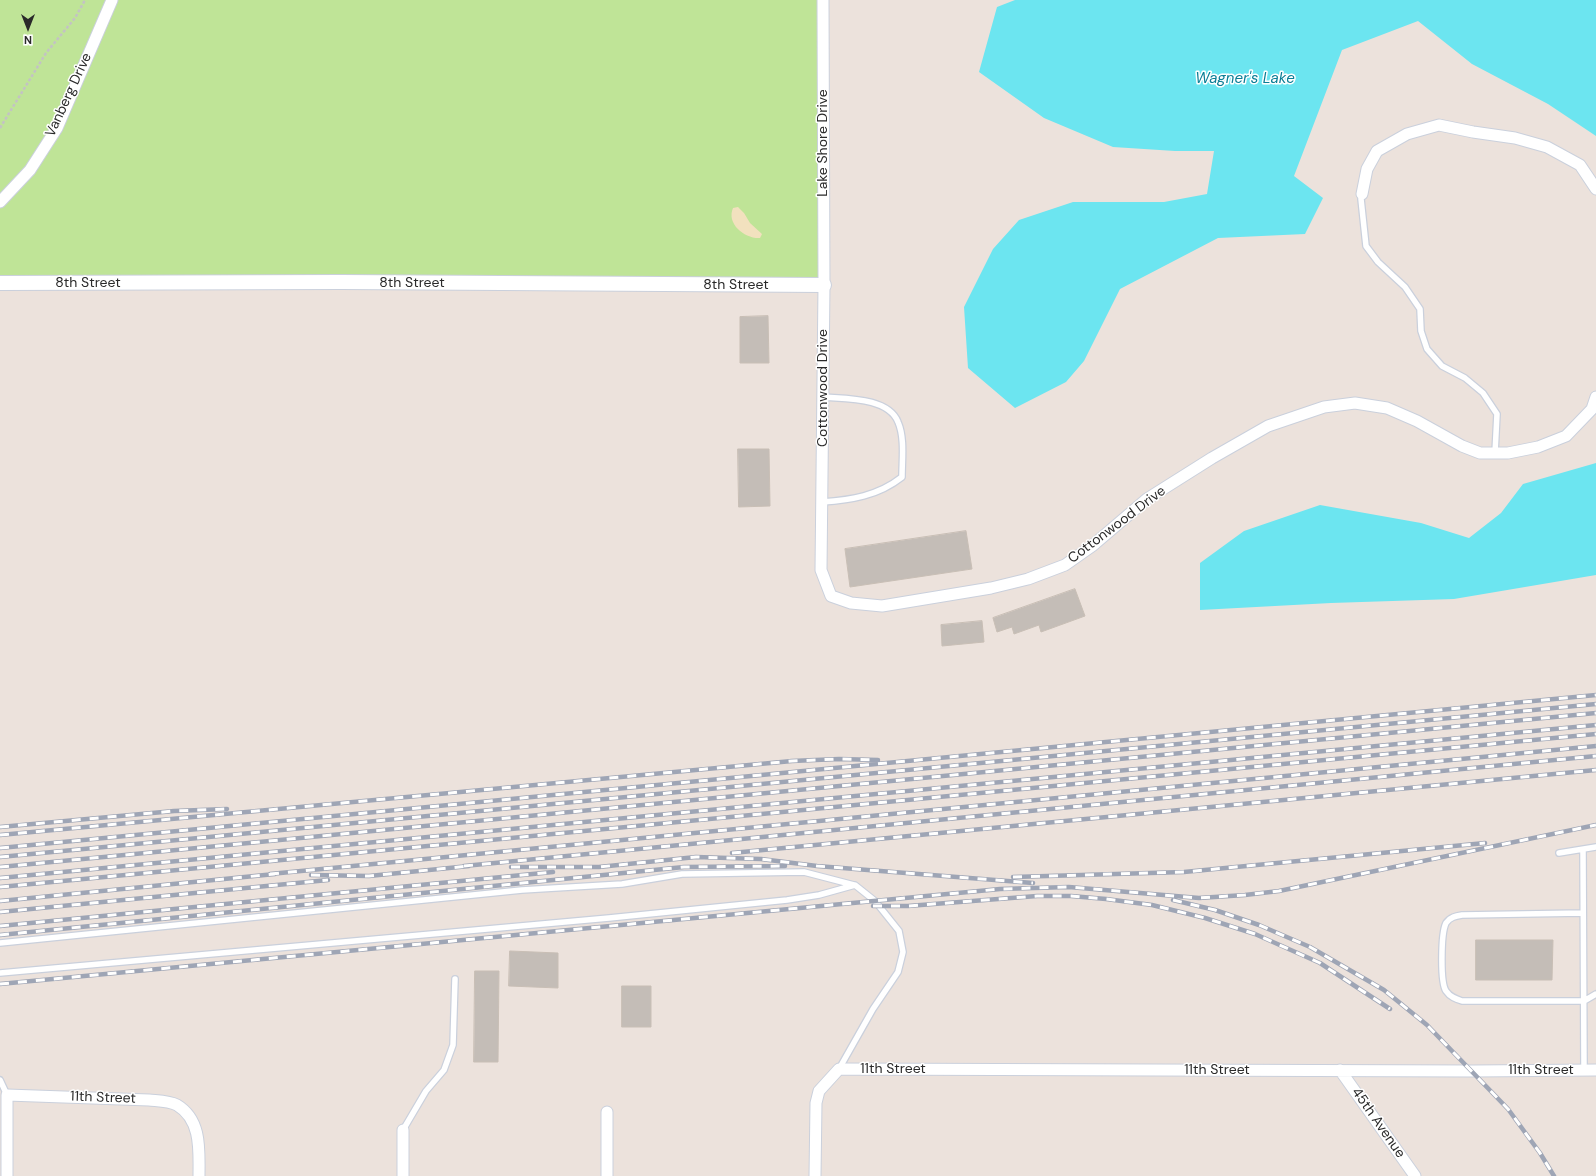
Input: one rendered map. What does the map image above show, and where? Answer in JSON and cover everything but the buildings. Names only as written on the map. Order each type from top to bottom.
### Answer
[{"type":"street","name":"Vanberg Drive","points":[[0,202],[30,170],[57,128],[112,0]]},
{"type":"street","name":"Lake Shore Drive","points":[[823,0],[824,285]]},
{"type":"street","points":[[1362,194],[1367,169],[1377,151],[1407,134],[1439,125],[1515,138],[1547,148],[1580,164],[1596,189]]},
{"type":"street","name":"8th Street","points":[[0,283],[349,282],[824,285]]},
{"type":"street","name":"Cottonwood Drive","points":[[824,285],[821,570],[831,596],[851,603],[882,606],[991,588],[1028,580],[1065,565],[1092,546],[1147,499],[1212,458],[1268,426],[1324,407],[1355,403],[1387,408],[1417,421],[1462,446],[1480,454],[1508,453],[1538,447],[1566,436],[1592,409],[1596,397]]},
{"type":"street","points":[[814,1176],[816,1103],[819,1091],[839,1069]]},
{"type":"street","name":"11th Street","points":[[839,1069],[1596,1070]]},
{"type":"street","name":"45th Avenue","points":[[1340,1070],[1415,1176]]},
{"type":"street","points":[[7,1095],[7,1176]]},
{"type":"street","name":"11th Street","points":[[7,1095],[149,1100],[165,1102],[177,1106],[192,1120],[197,1134],[199,1176]]},
{"type":"street","points":[[607,1112],[608,1176]]},
{"type":"street","points":[[403,1130],[403,1176]]},
{"type":"lane","points":[[1362,194],[1361,199],[1366,246],[1378,262],[1405,287],[1420,309],[1421,331],[1427,349],[1442,366],[1465,378],[1483,394],[1497,414],[1495,453]]},
{"type":"lane","points":[[822,502],[849,500],[887,487],[902,477],[902,438],[898,421],[890,411],[877,404],[863,400],[823,397]]},
{"type":"lane","points":[[1559,853],[1596,847]]},
{"type":"lane","points":[[1583,850],[1584,1070]]},
{"type":"lane","points":[[0,943],[522,890],[622,884],[682,874],[804,872],[854,885],[875,901],[899,931],[903,952],[898,972],[874,1009],[839,1069]]},
{"type":"lane","points":[[0,973],[609,918],[779,901],[819,895],[854,885]]},
{"type":"lane","points":[[1583,913],[1454,916],[1447,922],[1443,933],[1443,982],[1446,992],[1454,998],[1462,1001],[1584,1001],[1596,994]]},
{"type":"lane","points":[[403,1130],[426,1091],[444,1070],[453,1046],[455,979]]},
{"type":"lane","points":[[0,1080],[7,1095]]},
{"type":"path","points":[[0,128],[46,53],[75,18],[85,0]]},
{"type":"green space","points":[[0,0],[823,0],[824,285],[0,283]]},
{"type":"sand","points":[[738,207],[750,223],[762,234],[760,238],[748,236],[735,225],[732,220],[733,208]]},
{"type":"water","name":"Wagner's Lake","points":[[1015,0],[1596,0],[1596,136],[1548,104],[1472,64],[1418,21],[1342,50],[1294,176],[1323,198],[1305,234],[1218,238],[1120,289],[1084,361],[1066,382],[1015,408],[968,368],[964,307],[993,249],[1019,220],[1073,202],[1164,202],[1207,194],[1214,151],[1175,151],[1113,147],[1044,118],[979,72],[997,7]]},
{"type":"water","points":[[1596,463],[1596,575],[1454,599],[1331,603],[1200,610],[1200,563],[1244,531],[1320,505],[1421,523],[1469,538],[1501,513],[1523,484]]},
{"type":"railway","points":[[0,848],[1596,695]]},
{"type":"railway","points":[[0,857],[1596,704]]},
{"type":"railway","points":[[0,867],[1596,713]]},
{"type":"railway","points":[[0,878],[1596,725]]},
{"type":"railway","points":[[0,887],[1596,734]]},
{"type":"railway","points":[[270,874],[1596,746]]},
{"type":"railway","points":[[464,866],[1596,756]]},
{"type":"railway","points":[[0,835],[792,761],[839,759],[878,760]]},
{"type":"railway","points":[[732,853],[1596,770]]},
{"type":"railway","points":[[0,827],[174,811],[227,809]]},
{"type":"railway","points":[[0,984],[1000,889],[1069,887],[1199,898],[1245,895],[1279,891],[1596,825]]},
{"type":"railway","points":[[1013,877],[1184,872],[1485,843]]},
{"type":"railway","points":[[511,867],[599,867],[696,857],[761,859],[817,866],[1033,883]]},
{"type":"railway","points":[[311,875],[369,876],[469,866]]},
{"type":"railway","points":[[0,935],[684,867],[785,866]]},
{"type":"railway","points":[[0,926],[553,872]]},
{"type":"railway","points":[[0,901],[275,874]]},
{"type":"railway","points":[[0,912],[328,880]]},
{"type":"railway","points":[[873,906],[908,906],[1037,896],[1071,896],[1152,905],[1205,918],[1255,934],[1320,963],[1390,1009]]},
{"type":"railway","points":[[1173,900],[1215,910],[1259,925],[1310,947],[1384,990],[1427,1025],[1508,1109],[1540,1153],[1554,1176]]}]
